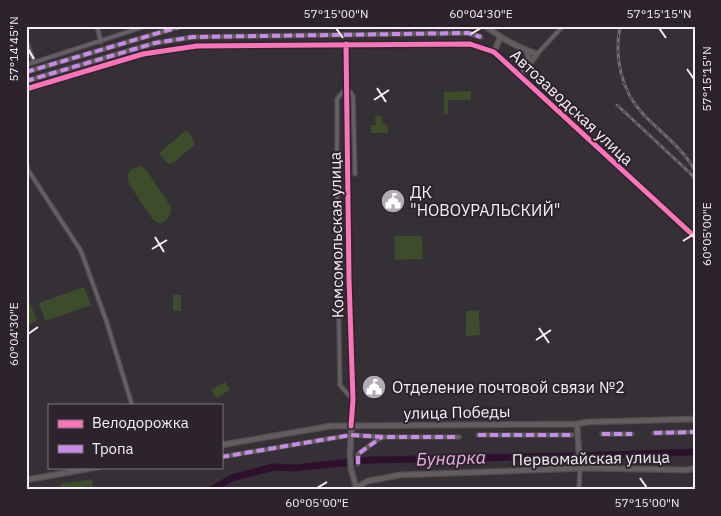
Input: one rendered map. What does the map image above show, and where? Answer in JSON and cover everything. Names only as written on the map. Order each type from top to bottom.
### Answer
[{"type":"street","points":[[97,26],[101,42]]},
{"type":"street","points":[[26,65],[146,26]]},
{"type":"street","points":[[26,72],[182,26]]},
{"type":"street","points":[[484,26],[500,38],[526,51],[537,54],[519,76]]},
{"type":"street","name":"Автозаводская улица","points":[[537,54],[563,26]]},
{"type":"street","points":[[26,81],[155,43],[193,37],[468,33],[480,37]]},
{"type":"street","points":[[494,52],[500,38]]},
{"type":"street","points":[[26,40],[34,62]]},
{"type":"street","name":"Автозаводская улица","points":[[26,88],[143,54],[197,46],[459,43],[476,46],[494,52],[695,238]]},
{"type":"street","name":"Комсомольская улица","points":[[346,44],[349,279],[353,400],[351,426],[348,435],[354,488]]},
{"type":"street","points":[[526,51],[529,64]]},
{"type":"street","points":[[353,400],[340,385],[337,99],[347,87],[353,96],[356,174]]},
{"type":"street","points":[[26,163],[28,170],[81,250],[106,320],[132,404]]},
{"type":"street","name":"улица Победы","points":[[222,445],[331,426],[578,424],[588,422],[695,419]]},
{"type":"street","points":[[578,424],[579,490]]},
{"type":"street","points":[[654,434],[695,432]]},
{"type":"street","points":[[478,434],[572,436]]},
{"type":"street","points":[[602,434],[632,434]]},
{"type":"street","points":[[222,457],[348,435],[460,437]]},
{"type":"street","points":[[358,464],[358,454],[382,437]]},
{"type":"street","points":[[26,480],[92,468]]},
{"type":"street","name":"Первомайская улица","points":[[354,488],[368,481],[400,475],[580,469],[695,468]]},
{"type":"green space","points":[[471,91],[471,100],[448,100],[448,114],[444,114],[444,92]]},
{"type":"green space","points":[[375,116],[382,116],[382,124],[387,125],[388,133],[371,133],[371,125],[376,125]]},
{"type":"green space","points":[[187,131],[195,142],[194,145],[173,163],[168,164],[160,155],[160,152]]},
{"type":"green space","points":[[141,166],[147,171],[171,207],[168,217],[160,224],[153,220],[129,184],[127,176],[131,169]]},
{"type":"green space","points":[[394,236],[422,236],[423,259],[395,260]]},
{"type":"green space","points":[[84,287],[91,305],[45,321],[39,303]]},
{"type":"green space","points":[[26,293],[37,320],[26,328]]},
{"type":"green space","points":[[173,295],[181,295],[181,311],[173,311]]},
{"type":"green space","points":[[479,310],[480,335],[466,336],[466,311]]},
{"type":"green space","points":[[225,382],[230,390],[216,398],[211,390]]},
{"type":"green space","points":[[92,479],[93,490],[59,490],[61,484]]},
{"type":"waterway","name":"Бунарка","points":[[211,490],[232,478],[274,467],[294,468],[371,460],[695,452]]},
{"type":"railway","points":[[620,26],[618,38],[619,61],[624,84],[629,95],[643,114],[684,155],[695,171]]},
{"type":"railway","points":[[617,105],[691,174],[695,180]]},
{"type":"marked path","points":[[26,72],[182,26]]},
{"type":"marked path","points":[[26,81],[155,43],[193,37],[468,33],[481,37]]},
{"type":"marked path","points":[[654,433],[695,432]]},
{"type":"marked path","points":[[602,434],[632,434]]},
{"type":"marked path","points":[[222,457],[351,435],[459,437]]},
{"type":"marked path","points":[[478,435],[572,435]]},
{"type":"marked path","points":[[358,464],[358,454],[382,437]]},
{"type":"cycle path","points":[[346,44],[349,279],[353,400],[351,426]]},
{"type":"cycle path","points":[[26,89],[143,54],[197,46],[470,44],[494,52],[695,237]]},
{"type":"place","name":"ДК \"НОВОУРАЛЬСКИЙ\"","points":[[393,201]]},
{"type":"place","name":"Отделение почтовой связи №2","points":[[374,387]]}]
